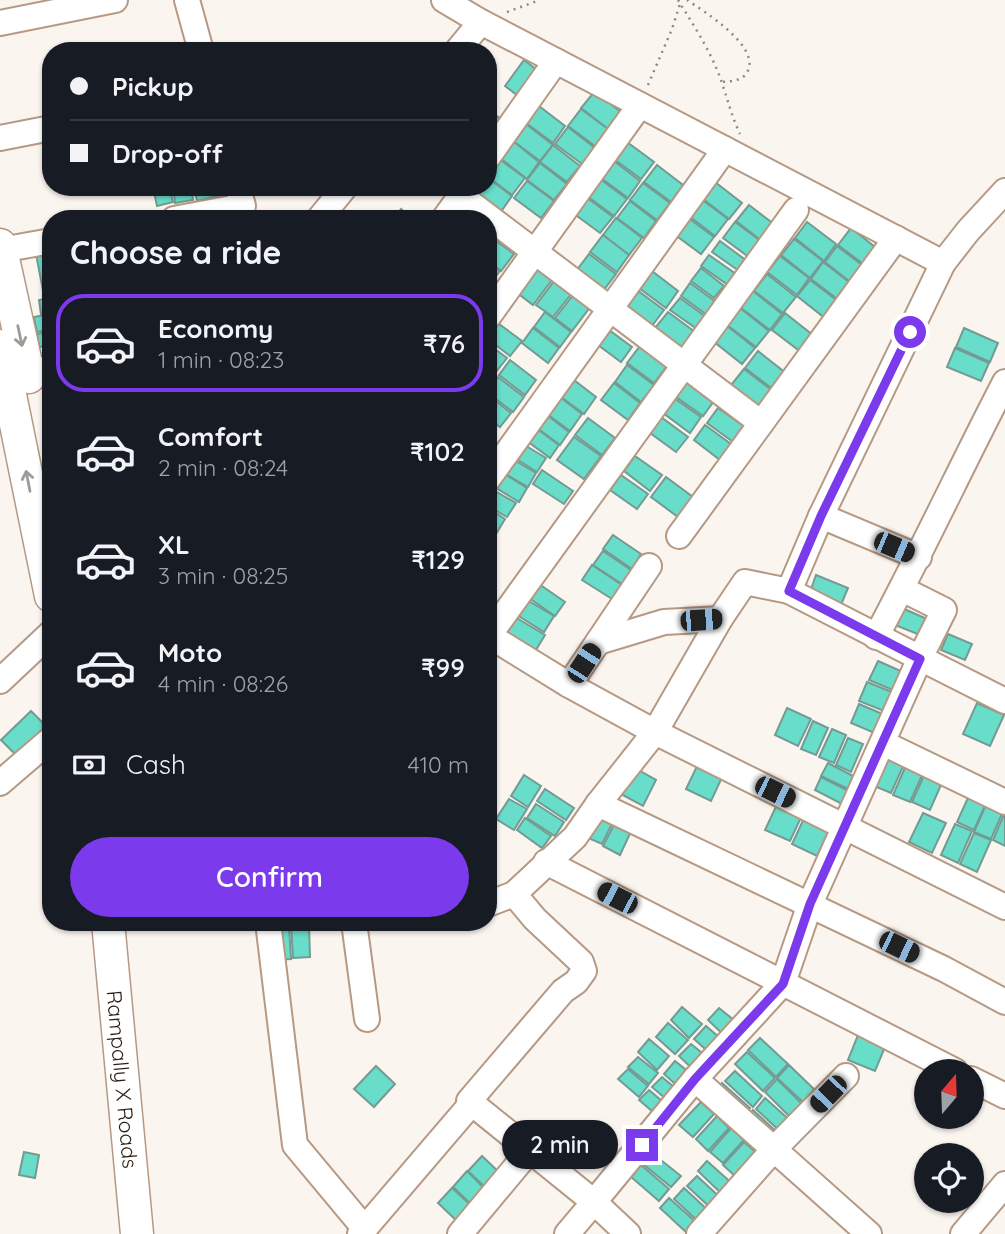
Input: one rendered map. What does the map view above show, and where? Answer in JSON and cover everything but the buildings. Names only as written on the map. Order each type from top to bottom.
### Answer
[{"type":"main road","points":[[0,247],[39,369],[42,397]]},
{"type":"main road","points":[[0,346],[9,431],[42,561]]},
{"type":"main road","points":[[88,931],[116,1234]]},
{"type":"main road","name":"Rampally X Roads","points":[[109,931],[137,1234]]},
{"type":"street","points":[[0,23],[115,0]]},
{"type":"street","points":[[187,0],[199,42]]},
{"type":"street","points":[[444,0],[481,22],[943,263]]},
{"type":"street","points":[[464,42],[481,22]]},
{"type":"street","points":[[497,144],[556,61]]},
{"type":"street","points":[[497,304],[640,105]]},
{"type":"street","points":[[0,138],[42,130]]},
{"type":"street","points":[[497,467],[725,149]]},
{"type":"street","points":[[222,210],[243,206],[240,196]]},
{"type":"street","points":[[326,210],[338,196]]},
{"type":"street","points":[[470,196],[486,210]]},
{"type":"street","points":[[789,591],[821,516],[943,263],[968,231],[1002,200]]},
{"type":"street","points":[[497,623],[796,210]]},
{"type":"street","points":[[497,219],[535,251],[761,423]]},
{"type":"street","points":[[679,536],[896,239]]},
{"type":"street","points":[[0,247],[42,242]]},
{"type":"street","points":[[876,636],[919,557],[947,495],[1005,382]]},
{"type":"street","points":[[821,516],[919,557]]},
{"type":"street","points":[[569,685],[649,566]]},
{"type":"street","points":[[497,901],[514,894],[575,837],[655,732],[720,619],[746,582],[789,591],[1005,701]]},
{"type":"street","points":[[567,1234],[695,1079],[783,984],[810,904],[944,610],[902,589]]},
{"type":"street","points":[[598,642],[664,622],[720,619]]},
{"type":"street","points":[[0,681],[42,641]]},
{"type":"street","points":[[497,641],[569,685],[655,732],[1005,907]]},
{"type":"street","points":[[883,743],[1005,802]]},
{"type":"street","points":[[0,783],[42,747]]},
{"type":"street","points":[[598,804],[944,969],[1005,1002]]},
{"type":"street","points":[[546,862],[932,1059]]},
{"type":"street","points":[[514,894],[535,919],[575,955],[584,971],[576,982],[563,991],[469,1101],[594,1202],[628,1234]]},
{"type":"street","points":[[269,931],[295,1145],[362,1231],[472,1103]]},
{"type":"street","points":[[355,931],[367,1019]]},
{"type":"street","points":[[699,1234],[774,1149],[846,1076]]},
{"type":"street","points":[[695,1079],[869,1234]]},
{"type":"street","points":[[984,1086],[1005,1096]]},
{"type":"street","points":[[460,1234],[530,1150]]},
{"type":"street","points":[[963,1234],[1005,1184]]},
{"type":"path","points":[[481,22],[540,0]]},
{"type":"path","points":[[687,0],[712,16],[746,49],[750,60],[745,75],[736,81],[722,82]]},
{"type":"path","points":[[679,2],[704,44],[722,82],[729,109],[756,165]]},
{"type":"path","points":[[640,105],[672,29],[679,2]]},
{"type":"route","points":[[642,1145],[695,1079],[783,984],[810,904],[920,659],[789,591],[821,516],[910,332]]}]
